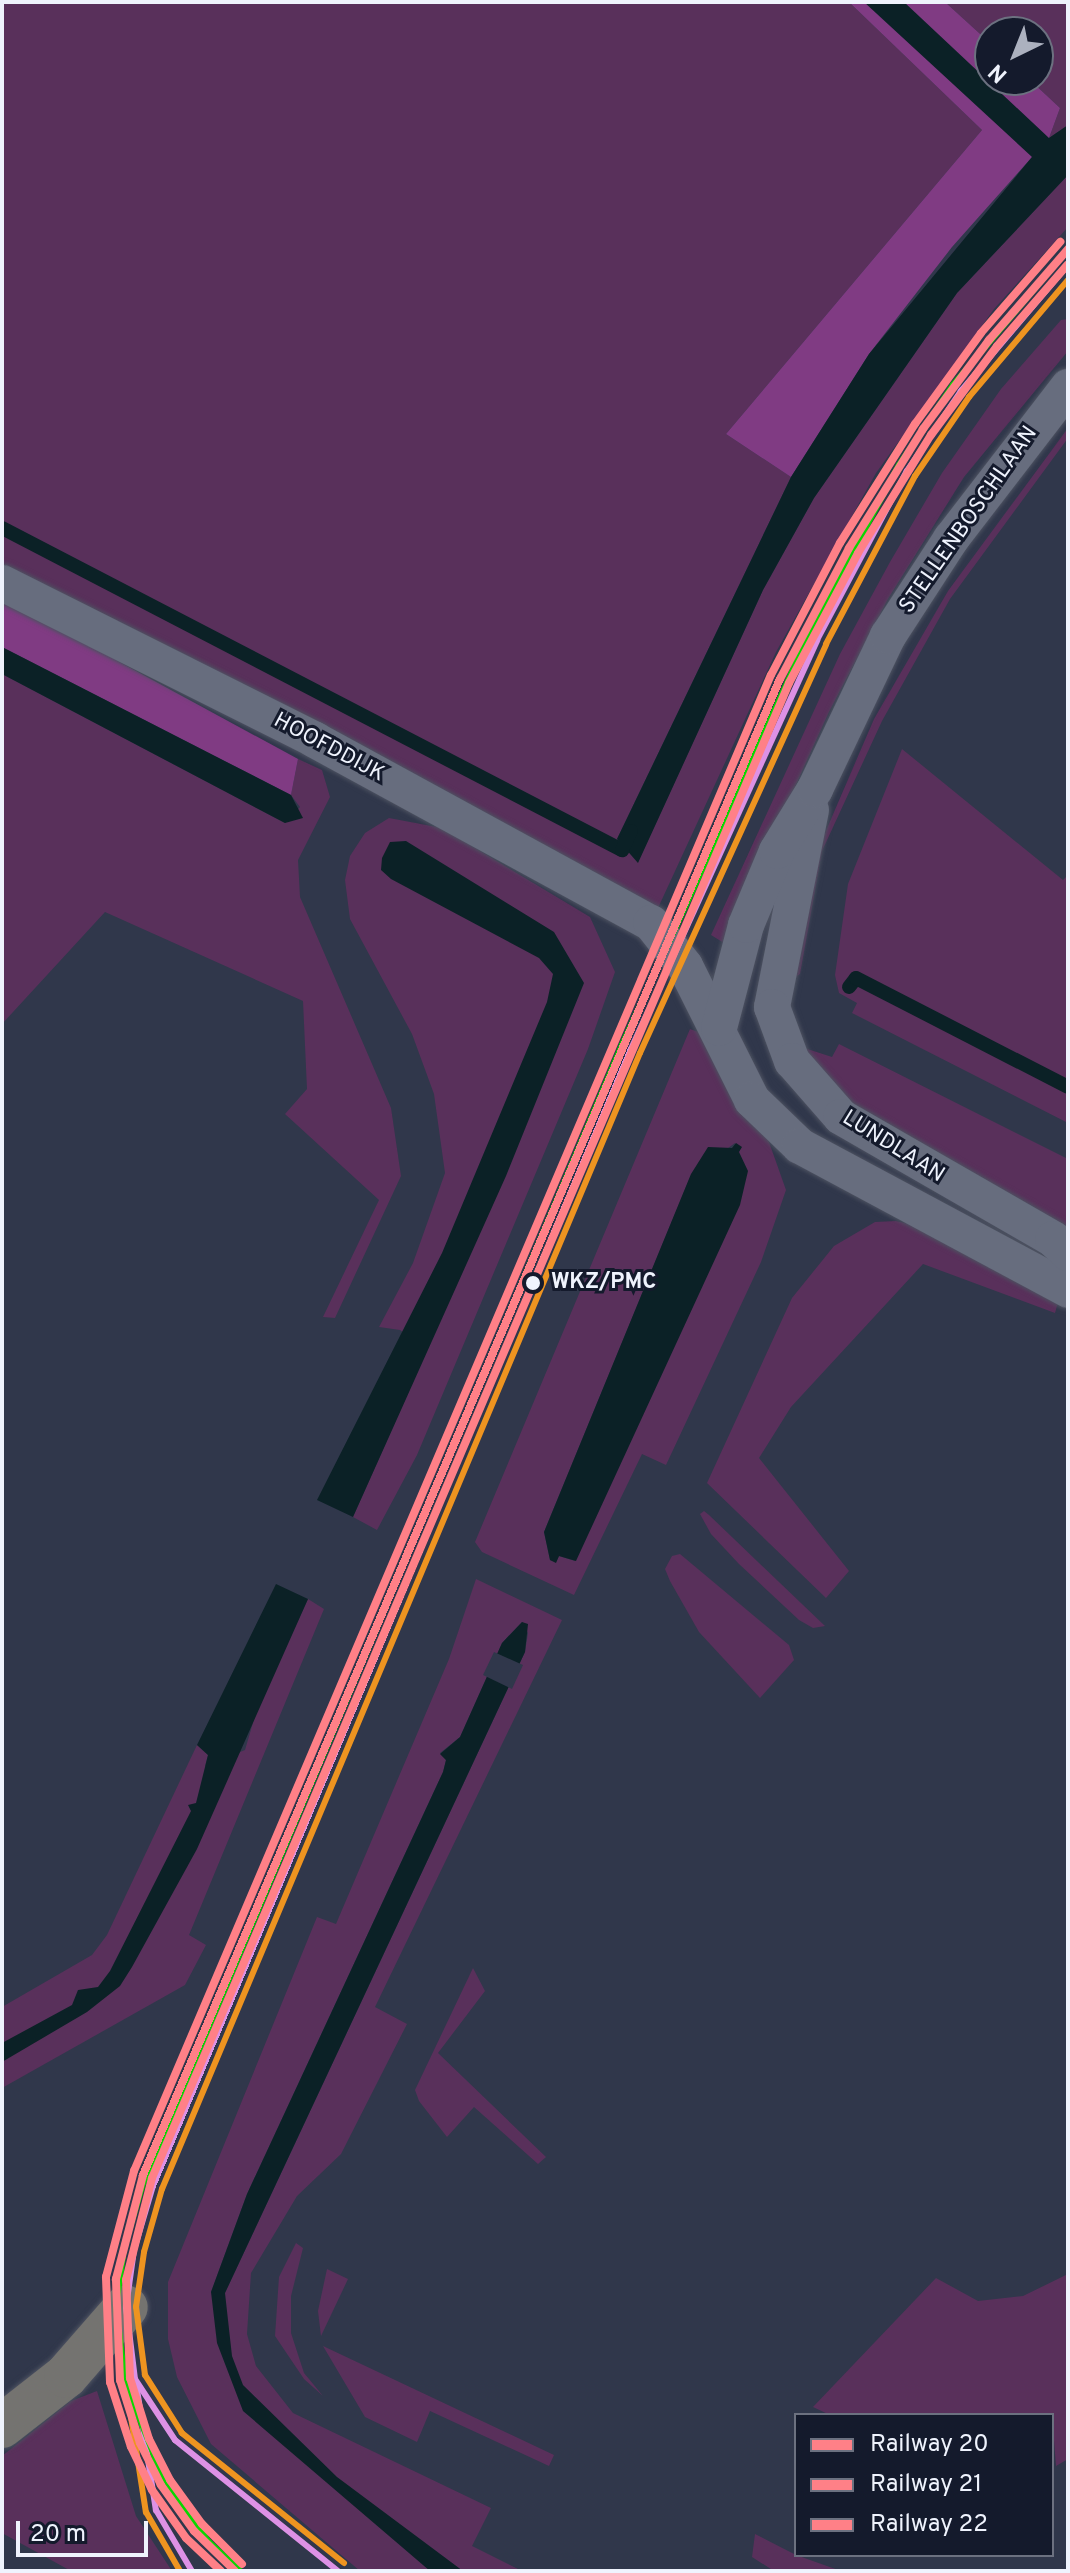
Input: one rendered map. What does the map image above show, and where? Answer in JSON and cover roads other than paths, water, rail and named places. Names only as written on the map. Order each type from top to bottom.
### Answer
[{"type":"highway","points":[[2,2426],[66,2376],[126,2307]]},
{"type":"street","name":"STELLENBOSCHLAAN","points":[[732,974],[746,925],[777,851],[815,789],[888,636],[951,539],[1068,387]]},
{"type":"street","name":"HOOFDDIJK","points":[[2,583],[326,746],[732,974]]},
{"type":"street","name":"STELLENBOSCHLAAN","points":[[784,946],[815,789]]},
{"type":"street","points":[[658,931],[719,1028]]},
{"type":"street","name":"LUNDLAAN","points":[[784,946],[772,1007],[803,1079],[869,1137],[1053,1239],[1068,1253]]},
{"type":"street","points":[[719,1028],[732,974]]},
{"type":"street","name":"LUNDLAAN","points":[[732,974],[795,1104],[856,1168],[1068,1290]]},
{"type":"street","name":"LUNDLAAN","points":[[719,1028],[752,1100],[800,1146],[856,1168],[1068,1269]]},
{"type":"waterway","points":[[2,528],[622,850],[631,831]]},
{"type":"waterway","points":[[849,987],[856,978],[1068,1087]]},
{"type":"rail line","name":"22","points":[[221,2571],[186,2538],[152,2490],[131,2447],[110,2382],[106,2277],[134,2171],[771,675],[840,543],[915,424],[981,333],[1060,242]]},
{"type":"rail line","name":"20","points":[[235,2571],[194,2531],[161,2485],[140,2443],[120,2380],[116,2279],[143,2175],[780,679],[849,548],[923,429],[989,340],[1068,249]]},
{"type":"rail line","name":"21","points":[[242,2564],[202,2524],[170,2480],[149,2439],[130,2378],[126,2280],[152,2178],[789,683],[858,553],[931,435],[997,346],[1068,264]]},
{"type":"place","name":"WKZ/PMC","points":[[533,1283]]}]
